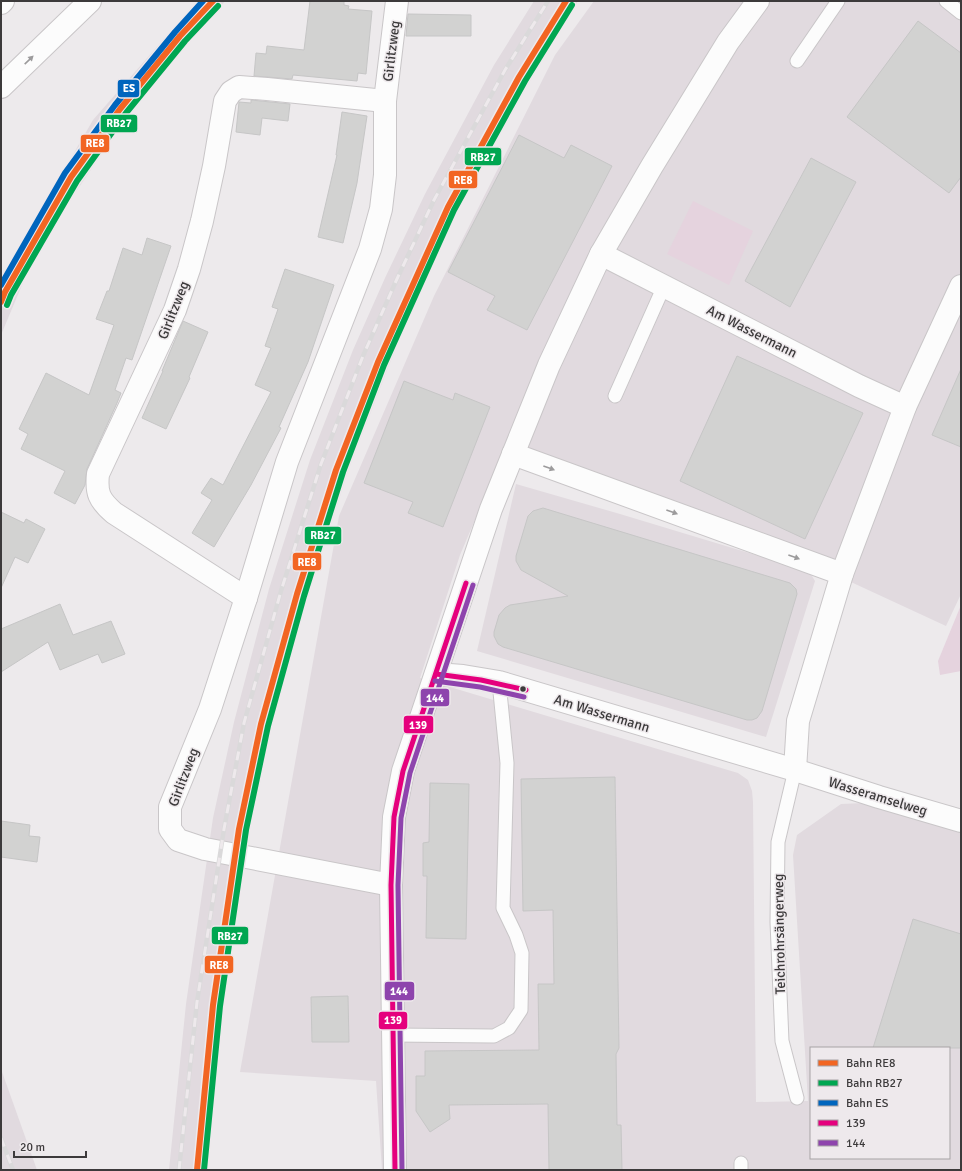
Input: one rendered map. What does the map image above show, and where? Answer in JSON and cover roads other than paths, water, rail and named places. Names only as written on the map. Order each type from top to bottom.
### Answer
[{"type":"main road","points":[[1,87],[90,1]]},
{"type":"main road","name":"Girlitzweg","points":[[391,885],[205,849],[178,840],[170,829],[170,807],[210,709],[246,598],[287,462],[370,249],[380,216],[385,175],[385,101],[397,1]]},
{"type":"main road","points":[[395,1170],[391,885],[394,817],[403,771],[491,509],[549,365],[601,254],[652,166],[728,42],[758,1]]},
{"type":"main road","name":"Girlitzweg","points":[[246,598],[114,513],[102,502],[97,487],[98,474],[139,390],[177,304],[189,269],[202,221],[214,166],[225,101],[231,92],[240,87],[385,101]]},
{"type":"main road","name":"Am Wassermann","points":[[601,254],[859,386],[904,407]]},
{"type":"main road","points":[[795,770],[798,721],[842,574],[904,407],[961,286]]},
{"type":"main road","points":[[513,454],[842,574]]},
{"type":"main road","name":"Am Wassermann","points":[[436,674],[463,676],[499,682],[795,770]]},
{"type":"main road","name":"Wasseramselweg","points":[[795,770],[961,821]]},
{"type":"lane","points":[[946,1],[961,13]]},
{"type":"lane","points":[[797,61],[836,2]]},
{"type":"lane","points":[[616,396],[664,286]]},
{"type":"lane","points":[[393,1035],[494,1036],[508,1028],[521,1010],[522,953],[516,935],[503,908],[507,763],[499,682]]},
{"type":"lane","name":"Teichrohrsängerweg","points":[[795,770],[778,842],[777,922],[782,1041],[797,1098]]},
{"type":"railway","points":[[179,1170],[197,1002],[224,829],[244,723],[281,591],[321,464],[363,356],[434,200],[505,70],[548,1]]},
{"type":"railway","points":[[1,1138],[13,1170]]},
{"type":"rail line","name":"ES","points":[[1,285],[65,173],[115,105],[175,32],[203,1]]},
{"type":"rail line","name":"RE8","points":[[1,302],[5,292],[71,177],[120,109],[180,36],[213,1]]},
{"type":"rail line","name":"RE8","points":[[197,1170],[213,1005],[239,829],[261,724],[297,594],[336,470],[378,362],[448,207],[519,77],[566,1]]},
{"type":"rail line","name":"RB27","points":[[204,1170],[220,1006],[246,830],[268,726],[304,596],[343,472],[384,365],[454,210],[525,81],[572,5]]},
{"type":"rail line","name":"RB27","points":[[7,305],[11,295],[77,181],[126,113],[185,41],[218,6]]}]
